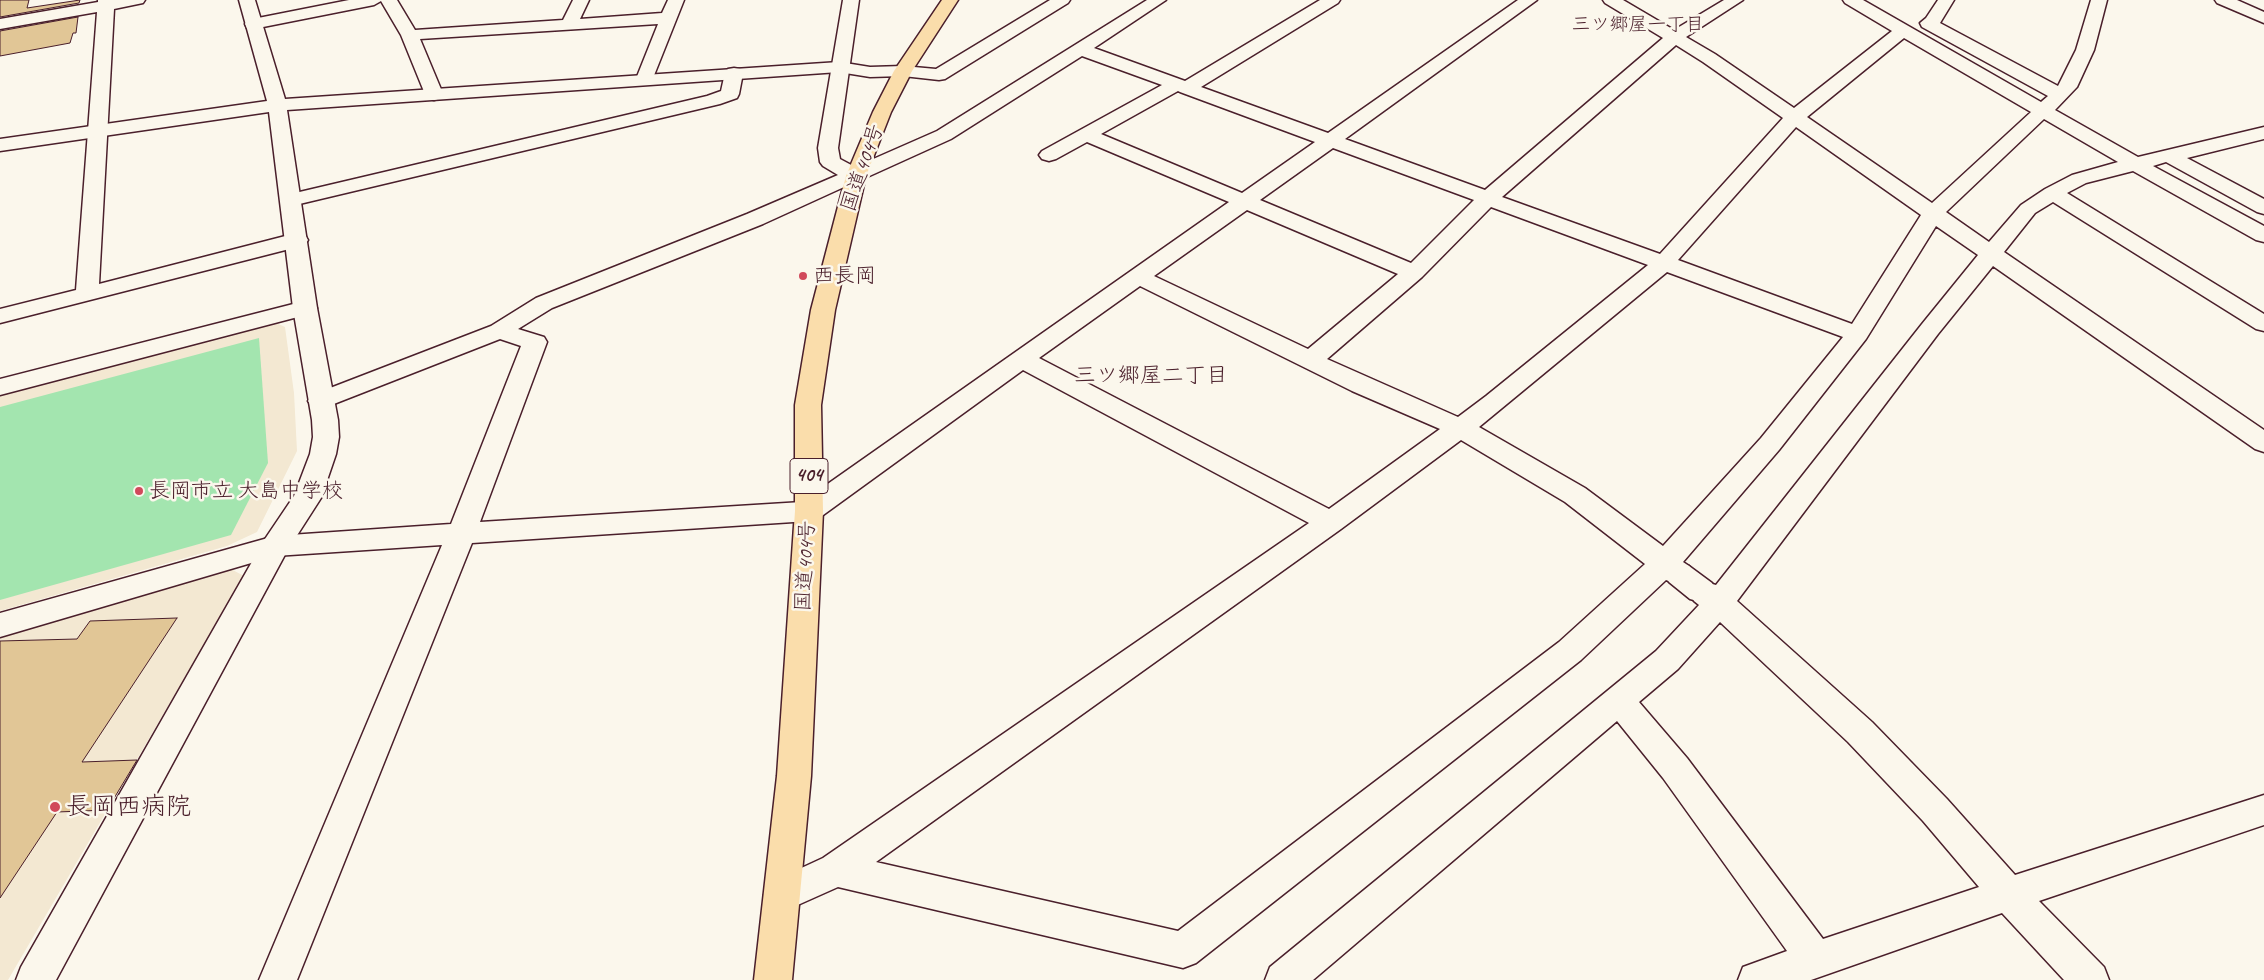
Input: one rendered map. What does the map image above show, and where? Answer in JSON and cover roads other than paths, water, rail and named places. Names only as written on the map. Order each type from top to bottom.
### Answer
[{"type":"highway","name":"国道404号","points":[[774,980],[794,776],[809,511],[808,405],[823,310],[856,176],[882,112],[903,71],[950,0]]},
{"type":"street","points":[[0,24],[106,3],[137,0]]},
{"type":"street","points":[[35,980],[275,546],[307,498],[326,437],[305,308],[277,104],[250,12],[374,0]]},
{"type":"street","points":[[389,0],[410,35],[434,94]]},
{"type":"street","points":[[569,24],[581,0]]},
{"type":"street","points":[[645,79],[676,0]]},
{"type":"street","points":[[851,0],[839,67],[828,148],[830,162],[856,176]]},
{"type":"street","points":[[0,145],[277,104],[839,67],[870,72],[903,71],[939,74],[1062,0]]},
{"type":"street","points":[[321,401],[499,331],[544,303],[755,219],[856,176],[944,135],[1158,0]]},
{"type":"street","points":[[1049,155],[1181,86],[1332,0]]},
{"type":"street","points":[[0,625],[275,546],[809,511],[1137,276],[1529,0]]},
{"type":"street","points":[[1611,0],[1675,37],[1933,213],[2055,300],[2264,443]]},
{"type":"street","points":[[1310,360],[1414,272],[1487,199],[1675,37],[1735,0]]},
{"type":"street","points":[[1851,0],[1916,23],[2059,94]]},
{"type":"street","points":[[782,895],[836,870],[1331,522],[1461,428],[1664,263],[1793,118],[1946,0]]},
{"type":"street","points":[[1284,980],[1667,660],[1691,582],[1770,444],[1858,334],[1933,213],[2059,94],[2068,88],[2085,50],[2099,0]]},
{"type":"street","points":[[2223,0],[2264,18]]},
{"type":"street","points":[[87,294],[106,3]]},
{"type":"street","points":[[410,35],[669,18]]},
{"type":"street","points":[[1916,23],[2044,110],[2135,164],[2264,235]]},
{"type":"street","points":[[1080,49],[1858,334]]},
{"type":"street","points":[[291,200],[713,100],[730,94],[734,73]]},
{"type":"street","points":[[836,870],[1183,950],[1570,651],[1691,582],[1930,329],[2023,214],[2037,202],[2079,179],[2264,134]]},
{"type":"street","points":[[1087,135],[1414,272]]},
{"type":"street","points":[[2169,156],[2264,208]]},
{"type":"street","points":[[2052,193],[2264,324]]},
{"type":"street","points":[[0,316],[296,240]]},
{"type":"street","points":[[1137,276],[1310,360],[1461,428],[1522,462],[1575,495],[1691,582],[1860,732],[1935,810],[2008,894],[2090,980]]},
{"type":"street","points":[[0,387],[305,308]]},
{"type":"street","points":[[278,980],[461,535],[535,342],[499,331]]},
{"type":"street","points":[[1021,359],[1331,522]]},
{"type":"street","points":[[1619,701],[1675,768],[1816,960]]},
{"type":"street","points":[[1757,980],[2008,894],[2264,810]]},
{"type":"place","name":"西長岡","points":[[803,276]]},
{"type":"place","name":"長岡市立 大島中学校","points":[[139,491]]},
{"type":"place","name":"長岡西病院","points":[[55,807]]},
{"type":"district","name":"三ツ郷屋一丁目","points":[[1638,25]]},
{"type":"district","name":"三ツ郷屋二丁目","points":[[1151,376]]}]
